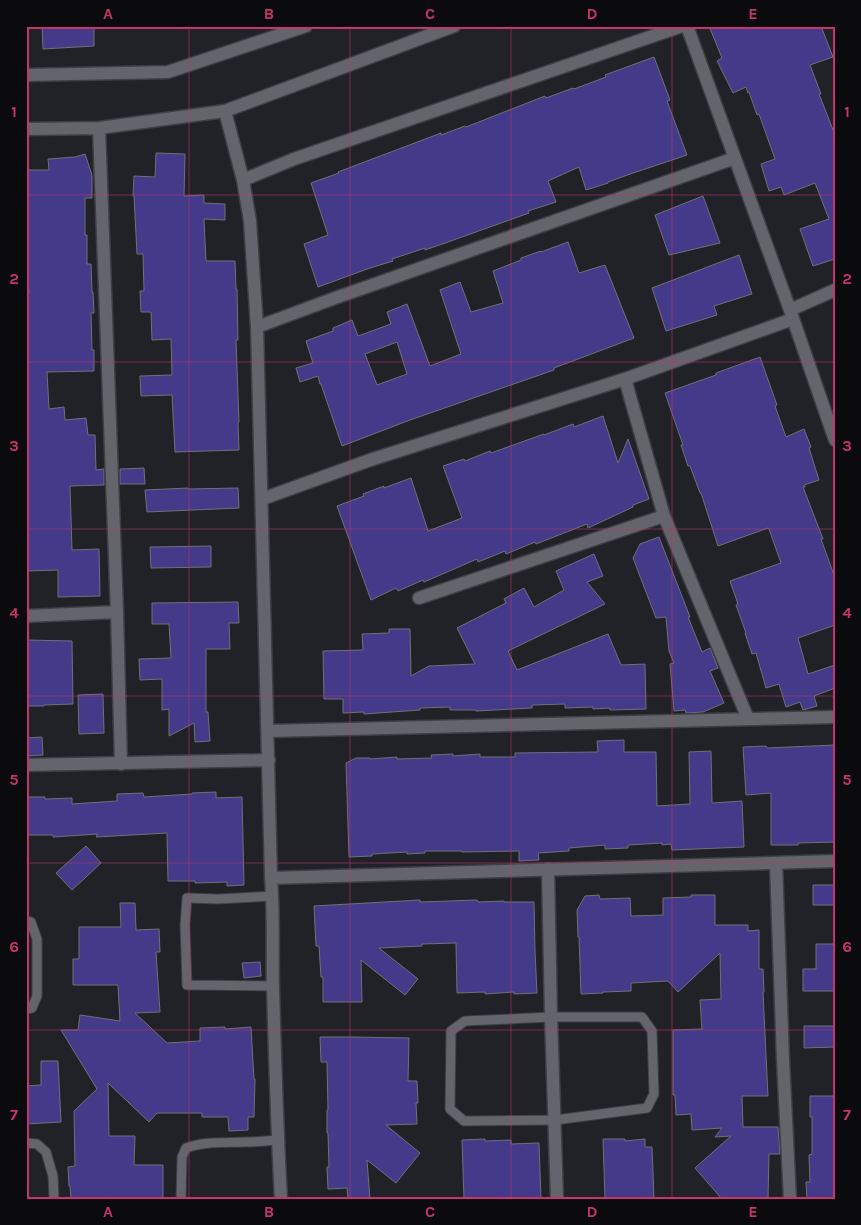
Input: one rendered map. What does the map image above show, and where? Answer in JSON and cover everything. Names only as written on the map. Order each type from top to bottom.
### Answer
[{"type":"street","points":[[26,75],[168,72],[306,26]]},
{"type":"street","points":[[26,129],[99,128],[225,111],[440,28],[454,26]]},
{"type":"street","points":[[243,180],[294,159],[682,26]]},
{"type":"street","points":[[687,26],[835,440]]},
{"type":"street","points":[[225,111],[243,180],[250,221],[257,327],[273,896],[273,986],[281,1199]]},
{"type":"street","points":[[99,128],[121,764]]},
{"type":"street","points":[[257,327],[735,158]]},
{"type":"street","points":[[262,499],[370,460],[625,379],[791,315],[835,290]]},
{"type":"street","points":[[625,379],[664,516],[748,719]]},
{"type":"street","points":[[419,598],[664,516]]},
{"type":"street","points":[[26,616],[117,612]]},
{"type":"street","points":[[268,731],[835,717]]},
{"type":"street","points":[[26,765],[269,760]]},
{"type":"street","points":[[271,878],[835,861]]},
{"type":"street","points":[[776,863],[790,1199]]},
{"type":"street","points":[[548,869],[557,1199]]},
{"type":"lane","points":[[273,896],[218,899],[186,898],[185,925],[187,985],[273,986]]},
{"type":"lane","points":[[26,921],[31,922],[36,939],[37,964],[37,996],[32,1008],[26,1009]]},
{"type":"lane","points":[[642,1017],[652,1031],[654,1094],[647,1108],[555,1120],[464,1121],[450,1109],[451,1031],[465,1021],[642,1017]]},
{"type":"lane","points":[[181,1199],[182,1157],[186,1148],[196,1144],[207,1143],[278,1140]]},
{"type":"lane","points":[[26,1143],[37,1144],[46,1152],[53,1176],[54,1199]]},
{"type":"building","points":[[42,26],[94,26],[94,46],[43,49]]},
{"type":"building","points":[[709,26],[821,26],[833,57],[810,65],[835,135],[835,259],[813,266],[800,229],[829,219],[815,183],[784,195],[781,187],[769,191],[761,164],[775,159],[759,114],[757,115],[746,87],[733,93],[717,61],[722,58]]},
{"type":"building","points":[[654,57],[670,100],[667,101],[687,155],[586,190],[579,167],[548,181],[556,202],[318,287],[304,244],[328,235],[311,183],[441,133],[441,135],[466,127],[545,96],[546,98],[574,89]]},
{"type":"building","points":[[156,153],[185,154],[184,196],[204,195],[204,203],[225,204],[225,220],[204,219],[206,261],[235,261],[239,450],[175,452],[172,395],[141,396],[140,376],[172,375],[171,339],[152,340],[151,312],[141,312],[140,291],[144,291],[143,254],[137,254],[133,196],[134,176],[155,177]]},
{"type":"building","points":[[85,154],[92,175],[92,198],[85,198],[85,235],[87,235],[87,264],[91,264],[93,292],[94,313],[91,313],[94,371],[47,372],[49,409],[64,407],[65,420],[86,418],[88,435],[95,435],[96,470],[104,469],[104,485],[70,486],[72,550],[99,549],[100,596],[58,597],[58,570],[26,571],[26,349],[28,314],[26,314],[26,293],[29,293],[26,255],[26,170],[49,170],[48,159],[75,157]]},
{"type":"building","points":[[703,196],[720,243],[669,255],[655,215]]},
{"type":"building","points":[[568,242],[579,273],[605,265],[634,338],[554,368],[554,370],[410,420],[342,446],[318,376],[300,382],[296,368],[313,363],[306,341],[333,331],[333,328],[352,320],[358,336],[391,324],[387,312],[407,304],[430,366],[461,354],[440,290],[460,282],[471,312],[503,303],[493,271],[521,260],[521,258]],"holes":[[[397,342],[407,374],[377,385],[365,354]]]},
{"type":"building","points":[[739,255],[752,294],[714,306],[717,315],[666,331],[652,288]]},
{"type":"building","points":[[760,357],[786,437],[804,429],[811,447],[809,448],[819,480],[803,487],[823,539],[821,539],[835,578],[835,625],[798,638],[808,674],[835,665],[835,688],[814,696],[817,706],[803,710],[800,702],[786,707],[779,684],[766,688],[756,653],[752,654],[730,581],[781,563],[769,529],[718,546],[701,493],[690,466],[688,466],[681,445],[683,445],[665,393]]},
{"type":"building","points":[[603,416],[618,463],[628,439],[649,499],[588,528],[587,524],[506,554],[505,551],[478,562],[477,559],[424,582],[423,580],[398,591],[396,588],[371,600],[337,506],[384,486],[384,488],[411,478],[428,531],[462,518],[443,466],[464,459],[465,461],[490,451],[491,453],[573,424],[574,427]]},
{"type":"building","points":[[144,468],[145,484],[120,484],[120,469]]},
{"type":"building","points":[[238,488],[239,508],[147,512],[145,490]]},
{"type":"building","points":[[659,537],[702,652],[710,648],[718,668],[710,671],[724,703],[703,712],[686,713],[685,710],[674,711],[670,664],[674,663],[669,651],[666,617],[656,618],[633,558],[640,544]]},
{"type":"building","points":[[211,546],[211,567],[151,568],[150,547]]},
{"type":"building","points":[[594,554],[603,576],[587,582],[605,604],[508,651],[517,670],[608,634],[621,665],[645,664],[646,709],[565,708],[565,704],[532,705],[532,708],[476,711],[450,710],[450,707],[420,708],[420,710],[364,714],[364,712],[343,713],[343,699],[324,699],[323,651],[363,650],[362,634],[389,633],[389,629],[410,629],[411,676],[429,666],[475,664],[457,628],[506,603],[504,599],[524,588],[534,607],[564,590],[556,571]]},
{"type":"building","points":[[238,602],[239,623],[229,623],[230,649],[206,649],[206,712],[208,712],[210,741],[195,742],[194,723],[169,736],[169,709],[162,710],[162,679],[140,680],[139,659],[171,658],[169,624],[152,624],[152,603]]},
{"type":"building","points":[[26,640],[72,641],[73,704],[26,706]]},
{"type":"building","points":[[103,694],[104,733],[79,734],[78,695]]},
{"type":"building","points":[[42,737],[43,755],[27,756],[26,738]]},
{"type":"building","points":[[624,740],[624,752],[656,752],[657,806],[690,804],[689,752],[711,751],[712,803],[742,801],[744,847],[672,850],[671,844],[662,845],[662,843],[628,845],[628,848],[605,849],[605,845],[569,848],[569,851],[538,853],[539,860],[519,861],[519,851],[425,851],[425,853],[407,854],[407,852],[349,857],[346,763],[356,758],[432,758],[431,755],[453,754],[453,756],[480,754],[480,757],[515,757],[515,753],[598,752],[597,741]]},
{"type":"building","points":[[835,745],[835,842],[771,845],[771,793],[746,795],[743,747],[766,746],[767,748]]},
{"type":"building","points":[[216,792],[216,798],[242,797],[244,885],[227,886],[227,882],[195,883],[195,881],[168,881],[167,833],[96,837],[98,834],[53,837],[53,835],[26,835],[26,797],[45,797],[45,799],[72,798],[72,804],[117,801],[117,794],[143,793],[144,797]]},
{"type":"building","points":[[86,846],[101,863],[72,890],[56,873]]},
{"type":"building","points":[[813,885],[835,885],[835,905],[813,905]]},
{"type":"building","points":[[599,895],[600,899],[630,898],[631,916],[663,915],[663,898],[715,895],[715,925],[748,925],[748,931],[759,930],[759,969],[763,969],[768,1096],[742,1096],[743,1127],[778,1127],[780,1154],[769,1154],[768,1199],[722,1199],[695,1168],[731,1136],[715,1137],[722,1128],[692,1130],[691,1114],[676,1115],[675,1095],[673,1095],[673,1030],[702,1029],[700,1000],[721,999],[720,953],[678,992],[668,981],[631,983],[631,991],[581,994],[577,910],[585,896]]},
{"type":"building","points":[[420,900],[420,902],[477,900],[478,902],[534,902],[537,993],[457,993],[456,943],[422,944],[422,946],[379,948],[418,979],[405,995],[361,960],[362,1002],[323,1002],[323,977],[321,977],[319,946],[316,946],[314,906]]},
{"type":"building","points":[[120,903],[135,903],[136,930],[159,929],[160,952],[156,952],[160,1012],[135,1013],[167,1043],[200,1041],[200,1028],[251,1027],[255,1079],[254,1117],[248,1117],[248,1130],[229,1131],[228,1117],[202,1117],[202,1113],[157,1113],[149,1122],[108,1083],[109,1136],[135,1136],[134,1165],[163,1165],[163,1199],[71,1199],[68,1167],[75,1166],[74,1111],[97,1089],[61,1030],[78,1030],[80,1015],[120,1021],[118,985],[73,985],[73,959],[79,959],[79,927],[121,927]]},
{"type":"building","points":[[816,944],[835,944],[835,991],[803,991],[803,969],[816,969]]},
{"type":"building","points":[[260,962],[261,976],[244,978],[242,963]]},
{"type":"building","points":[[804,1026],[835,1026],[835,1047],[804,1048]]},
{"type":"building","points":[[320,1037],[409,1038],[408,1081],[417,1081],[417,1124],[386,1125],[420,1153],[396,1183],[367,1160],[370,1199],[348,1199],[347,1188],[328,1189],[327,1062],[321,1062]]},
{"type":"building","points":[[41,1061],[58,1061],[61,1122],[26,1124],[26,1086],[41,1085]]},
{"type":"building","points":[[810,1096],[835,1096],[835,1199],[807,1199],[806,1182],[810,1182],[809,1155],[812,1154]]},
{"type":"building","points":[[485,1139],[485,1141],[511,1140],[511,1144],[539,1143],[541,1199],[464,1199],[462,1140]]},
{"type":"building","points":[[603,1139],[625,1139],[625,1141],[645,1139],[645,1147],[652,1147],[654,1199],[605,1199]]}]
